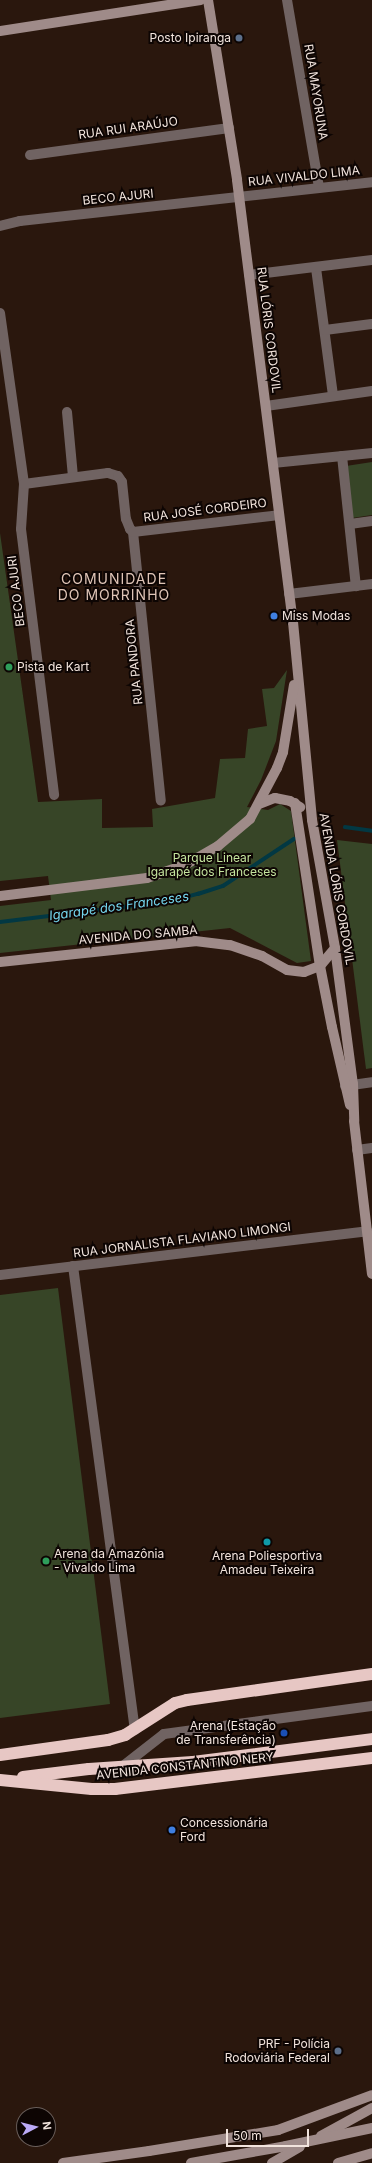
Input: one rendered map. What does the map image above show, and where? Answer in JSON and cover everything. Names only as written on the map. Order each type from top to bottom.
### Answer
[{"type":"highway","points":[[0,1755],[108,1740],[135,1730],[176,1704],[187,1700],[372,1674]]},
{"type":"highway","points":[[0,1780],[123,1766],[193,1762],[372,1740]]},
{"type":"highway","name":"AVENIDA CONSTANTINO NERY","points":[[0,1780],[92,1789],[115,1789],[372,1758]]},
{"type":"street","points":[[0,29],[201,0]]},
{"type":"street","name":"RUA LÓRIS CORDOVIL","points":[[208,0],[230,128],[266,406],[297,665]]},
{"type":"street","name":"RUA MAYORUNA","points":[[287,0],[318,187]]},
{"type":"street","name":"RUA RUI ARAÚJO","points":[[30,154],[230,128]]},
{"type":"street","name":"RUA VIVALDO LIMA","points":[[239,197],[372,182]]},
{"type":"street","name":"BECO AJURI","points":[[0,226],[20,221],[239,197]]},
{"type":"street","points":[[249,275],[372,260]]},
{"type":"street","points":[[316,268],[333,396]]},
{"type":"street","name":"BECO AJURI","points":[[0,313],[24,484],[21,530],[54,795]]},
{"type":"street","points":[[325,330],[372,324]]},
{"type":"street","points":[[266,406],[372,391]]},
{"type":"street","points":[[67,412],[73,477]]},
{"type":"street","points":[[273,463],[372,452]]},
{"type":"street","points":[[342,456],[356,586]]},
{"type":"street","name":"RUA PANDORA","points":[[24,484],[108,473],[118,476],[122,482],[128,524],[133,532],[161,801]]},
{"type":"street","name":"RUA JOSÉ CORDEIRO","points":[[133,532],[279,514]]},
{"type":"street","points":[[350,524],[372,521]]},
{"type":"street","points":[[289,594],[372,584]]},
{"type":"street","points":[[0,896],[147,878],[198,859],[218,846],[250,819],[259,804],[283,752],[297,665]]},
{"type":"street","name":"AVENIDA LÓRIS CORDOVIL","points":[[297,665],[312,820],[335,948],[357,1150],[368,1210],[367,1231],[372,1270]]},
{"type":"street","points":[[259,804],[275,798],[295,803],[301,807],[312,820]]},
{"type":"street","name":"AVENIDA LÓRIS CORDOVIL","points":[[295,803],[320,966],[349,1085]]},
{"type":"street","name":"AVENIDA DO SAMBA","points":[[0,962],[195,942],[235,946],[262,956],[295,972],[304,972],[320,966]]},
{"type":"street","points":[[320,966],[335,948]]},
{"type":"street","points":[[349,1085],[372,1082]]},
{"type":"street","points":[[357,1150],[372,1148]]},
{"type":"street","name":"RUA JORNALISTA FLAVIANO LIMONGI","points":[[0,1275],[367,1231]]},
{"type":"street","points":[[73,1266],[135,1730]]},
{"type":"street","points":[[123,1766],[164,1734],[372,1706]]},
{"type":"street","points":[[63,2163],[278,2130],[372,2095]]},
{"type":"street","points":[[272,2163],[372,2108]]},
{"type":"street","points":[[191,2163],[286,2146],[372,2128]]},
{"type":"street","points":[[338,2163],[372,2153]]},
{"type":"green space","points":[[372,462],[372,515],[352,518],[346,466]]},
{"type":"green space","name":"Parque Linear Igarapé dos Franceses","points":[[0,533],[38,802],[102,799],[102,828],[153,827],[152,809],[215,798],[220,759],[245,758],[248,729],[267,726],[262,689],[274,688],[287,670],[276,741],[261,780],[247,807],[268,810],[280,804],[291,811],[311,961],[297,963],[230,928],[0,953],[0,906],[51,900],[48,876],[0,881]]},
{"type":"green space","points":[[337,840],[372,844],[372,1068],[366,1069]]},
{"type":"green space","name":"Arena da Amazônia - Vivaldo Lima","points":[[58,1288],[110,1704],[0,1718],[0,1295]]},
{"type":"waterway","name":"Igarapé dos Franceses","points":[[345,827],[372,831]]},
{"type":"waterway","name":"Igarapé dos Franceses","points":[[0,922],[171,901],[198,894],[223,886],[294,839]]},
{"type":"place","name":"Posto Ipiranga","points":[[239,38]]},
{"type":"place","name":"Miss Modas","points":[[274,616]]},
{"type":"place","name":"Pista de Kart","points":[[9,667]]},
{"type":"place","name":"Arena Poliesportiva Amadeu Teixeira","points":[[267,1542]]},
{"type":"place","name":"Arena da Amazônia - Vivaldo Lima","points":[[46,1561]]},
{"type":"place","name":"Arena (Estação de Transferência)","points":[[284,1733]]},
{"type":"place","name":"Concessionária Ford","points":[[172,1830]]},
{"type":"place","name":"PRF - Polícia Rodoviária Federal","points":[[338,2051]]},
{"type":"district","name":"COMUNIDADE DO MORRINHO","points":[[114,588]]}]
